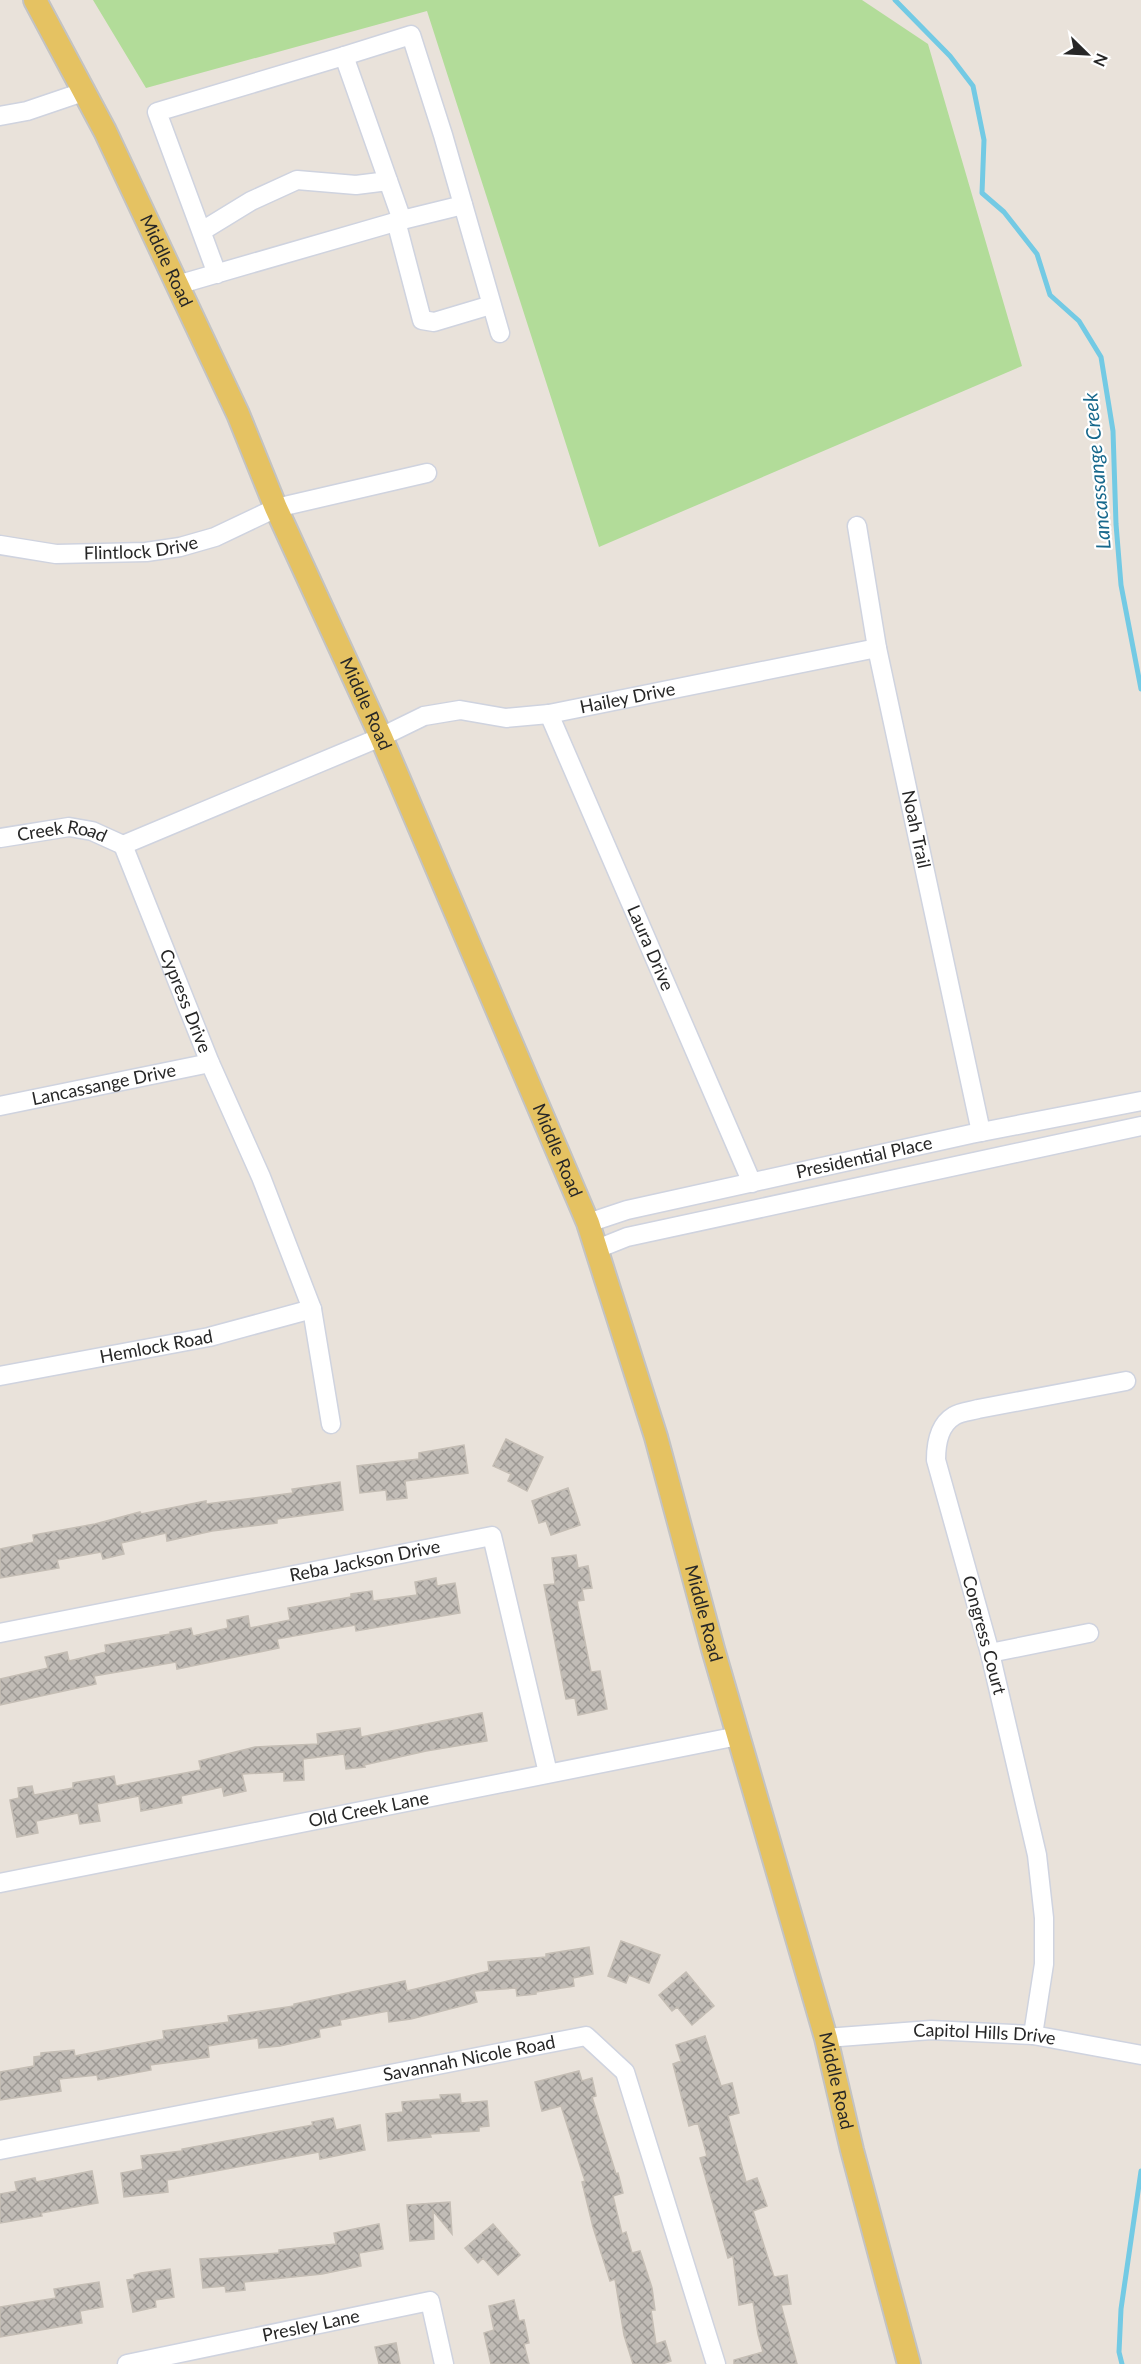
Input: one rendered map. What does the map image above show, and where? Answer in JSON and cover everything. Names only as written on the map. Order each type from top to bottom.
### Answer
[{"type":"main road","name":"Middle Road","points":[[35,0],[105,131],[238,414],[276,508],[381,737],[588,1223],[656,1437],[738,1736],[826,2038],[852,2150],[909,2364]]},
{"type":"street","points":[[217,274],[157,112],[411,35],[500,333]]},
{"type":"street","points":[[344,56],[388,181],[422,320],[434,322],[492,305]]},
{"type":"street","points":[[0,116],[27,111],[83,92]]},
{"type":"street","points":[[202,231],[251,201],[297,180],[356,185],[388,181]]},
{"type":"street","points":[[177,285],[399,220],[463,205]]},
{"type":"street","name":"Flintlock Drive","points":[[0,546],[57,554],[146,552],[180,547],[215,537],[276,508],[427,474]]},
{"type":"street","name":"Noah Trail","points":[[857,526],[877,648],[981,1132]]},
{"type":"street","name":"Hailey Drive","points":[[381,737],[424,716],[460,710],[506,718],[549,714],[877,648]]},
{"type":"street","name":"Laura Drive","points":[[549,714],[752,1183]]},
{"type":"street","points":[[123,845],[381,737]]},
{"type":"street","name":"Creek Road","points":[[0,838],[69,827],[92,831],[123,845]]},
{"type":"street","name":"Cypress Drive","points":[[123,845],[210,1063],[261,1177],[312,1309],[331,1424]]},
{"type":"street","name":"Lancassange Drive","points":[[0,1106],[210,1063]]},
{"type":"street","name":"Presidential Place","points":[[588,1223],[627,1210],[981,1132],[1141,1101]]},
{"type":"street","name":"Presidential Place","points":[[597,1249],[627,1237],[1141,1126]]},
{"type":"street","name":"Hemlock Road","points":[[0,1376],[209,1337],[312,1309]]},
{"type":"street","name":"Congress Court","points":[[1033,2035],[1044,1964],[1044,1918],[1037,1855],[990,1653],[936,1460],[936,1446],[941,1430],[954,1416],[978,1408],[1126,1381]]},
{"type":"street","name":"Reba Jackson Drive","points":[[0,1633],[492,1536],[548,1773]]},
{"type":"street","points":[[990,1653],[1089,1633]]},
{"type":"street","name":"Old Creek Lane","points":[[0,1883],[738,1736]]},
{"type":"street","name":"Capitol Hills Drive","points":[[826,2038],[931,2030],[1033,2035],[1141,2054]]},
{"type":"street","name":"Savannah Nicole Road","points":[[0,2150],[586,2036],[625,2072],[716,2364]]},
{"type":"street","name":"Presley Lane","points":[[127,2364],[430,2301],[444,2364]]},
{"type":"green space","points":[[93,0],[862,0],[928,44],[1022,366],[599,547],[427,11],[146,88]]},
{"type":"building","points":[[506,1439],[543,1457],[527,1491],[508,1481],[511,1474],[493,1466]]},
{"type":"building","points":[[464,1445],[468,1473],[405,1481],[407,1498],[387,1500],[386,1490],[360,1493],[357,1466],[419,1459],[419,1453]]},
{"type":"building","points":[[340,1482],[343,1510],[277,1519],[277,1523],[212,1531],[167,1541],[166,1533],[121,1543],[124,1554],[103,1559],[101,1552],[57,1560],[59,1568],[0,1578],[0,1549],[34,1542],[33,1535],[95,1524],[140,1512],[141,1514],[206,1501],[206,1504],[293,1493],[292,1489]]},
{"type":"building","points":[[568,1488],[580,1525],[551,1535],[546,1521],[539,1523],[532,1501]]},
{"type":"building","points":[[576,1555],[578,1568],[588,1566],[592,1588],[582,1589],[584,1600],[577,1601],[591,1672],[600,1671],[607,1709],[578,1715],[575,1698],[566,1699],[544,1585],[555,1584],[552,1558]]},
{"type":"building","points":[[436,1578],[437,1586],[455,1583],[460,1613],[356,1631],[355,1625],[277,1639],[279,1648],[177,1669],[176,1662],[94,1676],[96,1684],[0,1705],[0,1679],[48,1668],[45,1657],[67,1652],[69,1661],[106,1652],[105,1645],[170,1634],[170,1632],[191,1628],[193,1636],[228,1628],[227,1620],[248,1616],[250,1628],[290,1620],[288,1608],[351,1597],[351,1594],[372,1591],[373,1601],[417,1595],[415,1582]]},
{"type":"building","points":[[482,1713],[487,1741],[426,1751],[364,1765],[365,1767],[346,1769],[344,1754],[303,1759],[304,1780],[284,1781],[284,1772],[242,1774],[246,1791],[224,1796],[222,1787],[181,1796],[182,1803],[141,1811],[139,1796],[97,1804],[100,1821],[80,1824],[78,1813],[36,1821],[38,1833],[17,1837],[10,1800],[19,1798],[18,1788],[32,1786],[34,1795],[73,1788],[73,1783],[114,1776],[116,1786],[201,1770],[199,1761],[255,1747],[318,1744],[317,1734],[360,1728],[361,1737]]},
{"type":"building","points":[[621,1941],[660,1955],[649,1983],[629,1975],[626,1983],[608,1976]]},
{"type":"building","points":[[589,1947],[593,1974],[573,1978],[574,1986],[517,1996],[516,1988],[474,1991],[477,2002],[411,2019],[389,2022],[388,2011],[340,2020],[341,2025],[319,2029],[320,2037],[280,2046],[259,2048],[258,2038],[208,2046],[209,2057],[150,2065],[151,2070],[98,2080],[97,2075],[59,2079],[61,2091],[0,2100],[0,2072],[34,2066],[34,2057],[41,2056],[41,2053],[74,2050],[75,2056],[164,2039],[163,2031],[229,2022],[228,2016],[294,2006],[294,2004],[405,1981],[407,1991],[489,1971],[488,1962],[546,1957],[546,1954]]},
{"type":"building","points":[[686,1972],[714,2006],[692,2025],[677,2007],[672,2011],[659,1995]]},
{"type":"building","points":[[705,2036],[721,2086],[732,2083],[739,2113],[728,2116],[746,2182],[757,2178],[767,2206],[753,2211],[774,2277],[787,2275],[791,2304],[781,2305],[797,2364],[734,2364],[734,2360],[763,2352],[753,2302],[739,2305],[733,2256],[728,2258],[700,2158],[707,2156],[698,2123],[689,2126],[673,2064],[681,2061],[676,2045]]},
{"type":"building","points":[[579,2071],[582,2081],[592,2078],[596,2096],[592,2097],[616,2174],[618,2173],[623,2193],[613,2196],[622,2234],[626,2232],[632,2253],[640,2251],[652,2288],[655,2310],[651,2310],[656,2344],[665,2341],[671,2361],[662,2364],[633,2364],[624,2335],[615,2279],[610,2281],[593,2227],[582,2182],[585,2181],[561,2106],[542,2111],[535,2082]]},
{"type":"building","points":[[460,2094],[461,2103],[487,2101],[489,2126],[479,2127],[479,2131],[430,2134],[431,2137],[388,2141],[386,2114],[403,2112],[402,2102],[441,2099],[440,2095]]},
{"type":"building","points":[[333,2118],[336,2130],[360,2125],[365,2150],[320,2159],[319,2152],[167,2180],[168,2192],[124,2197],[121,2173],[143,2169],[141,2156],[182,2151],[182,2149],[313,2125],[312,2122]]},
{"type":"building","points":[[92,2171],[98,2203],[0,2223],[0,2194],[17,2191],[15,2182],[35,2178],[36,2182]]},
{"type":"building","points":[[450,2202],[452,2234],[433,2211],[434,2239],[410,2241],[407,2205]]},
{"type":"building","points":[[379,2224],[383,2249],[359,2253],[361,2266],[322,2274],[244,2282],[245,2290],[226,2292],[225,2286],[203,2288],[200,2259],[279,2253],[279,2250],[336,2244],[334,2233]]},
{"type":"building","points":[[493,2224],[520,2255],[498,2275],[483,2258],[478,2263],[465,2248]]},
{"type":"building","points":[[170,2269],[174,2297],[155,2300],[156,2307],[133,2312],[127,2280],[135,2279],[134,2275],[141,2273]]},
{"type":"building","points":[[99,2282],[103,2307],[80,2311],[82,2323],[0,2337],[0,2307],[56,2298],[54,2289]]},
{"type":"building","points":[[514,2300],[519,2321],[524,2320],[529,2343],[524,2344],[529,2364],[491,2364],[484,2333],[494,2330],[489,2306]]},
{"type":"building","points":[[396,2343],[400,2364],[379,2364],[375,2347]]},
{"type":"waterway","name":"Lancassange Creek","points":[[895,0],[950,56],[973,86],[984,140],[982,193],[1004,212],[1037,254],[1050,295],[1079,321],[1101,357],[1113,431],[1116,524],[1121,585],[1141,689]]},
{"type":"waterway","name":"Lancassange Creek","points":[[1122,2364],[1119,2352],[1121,2309],[1141,2171]]}]
